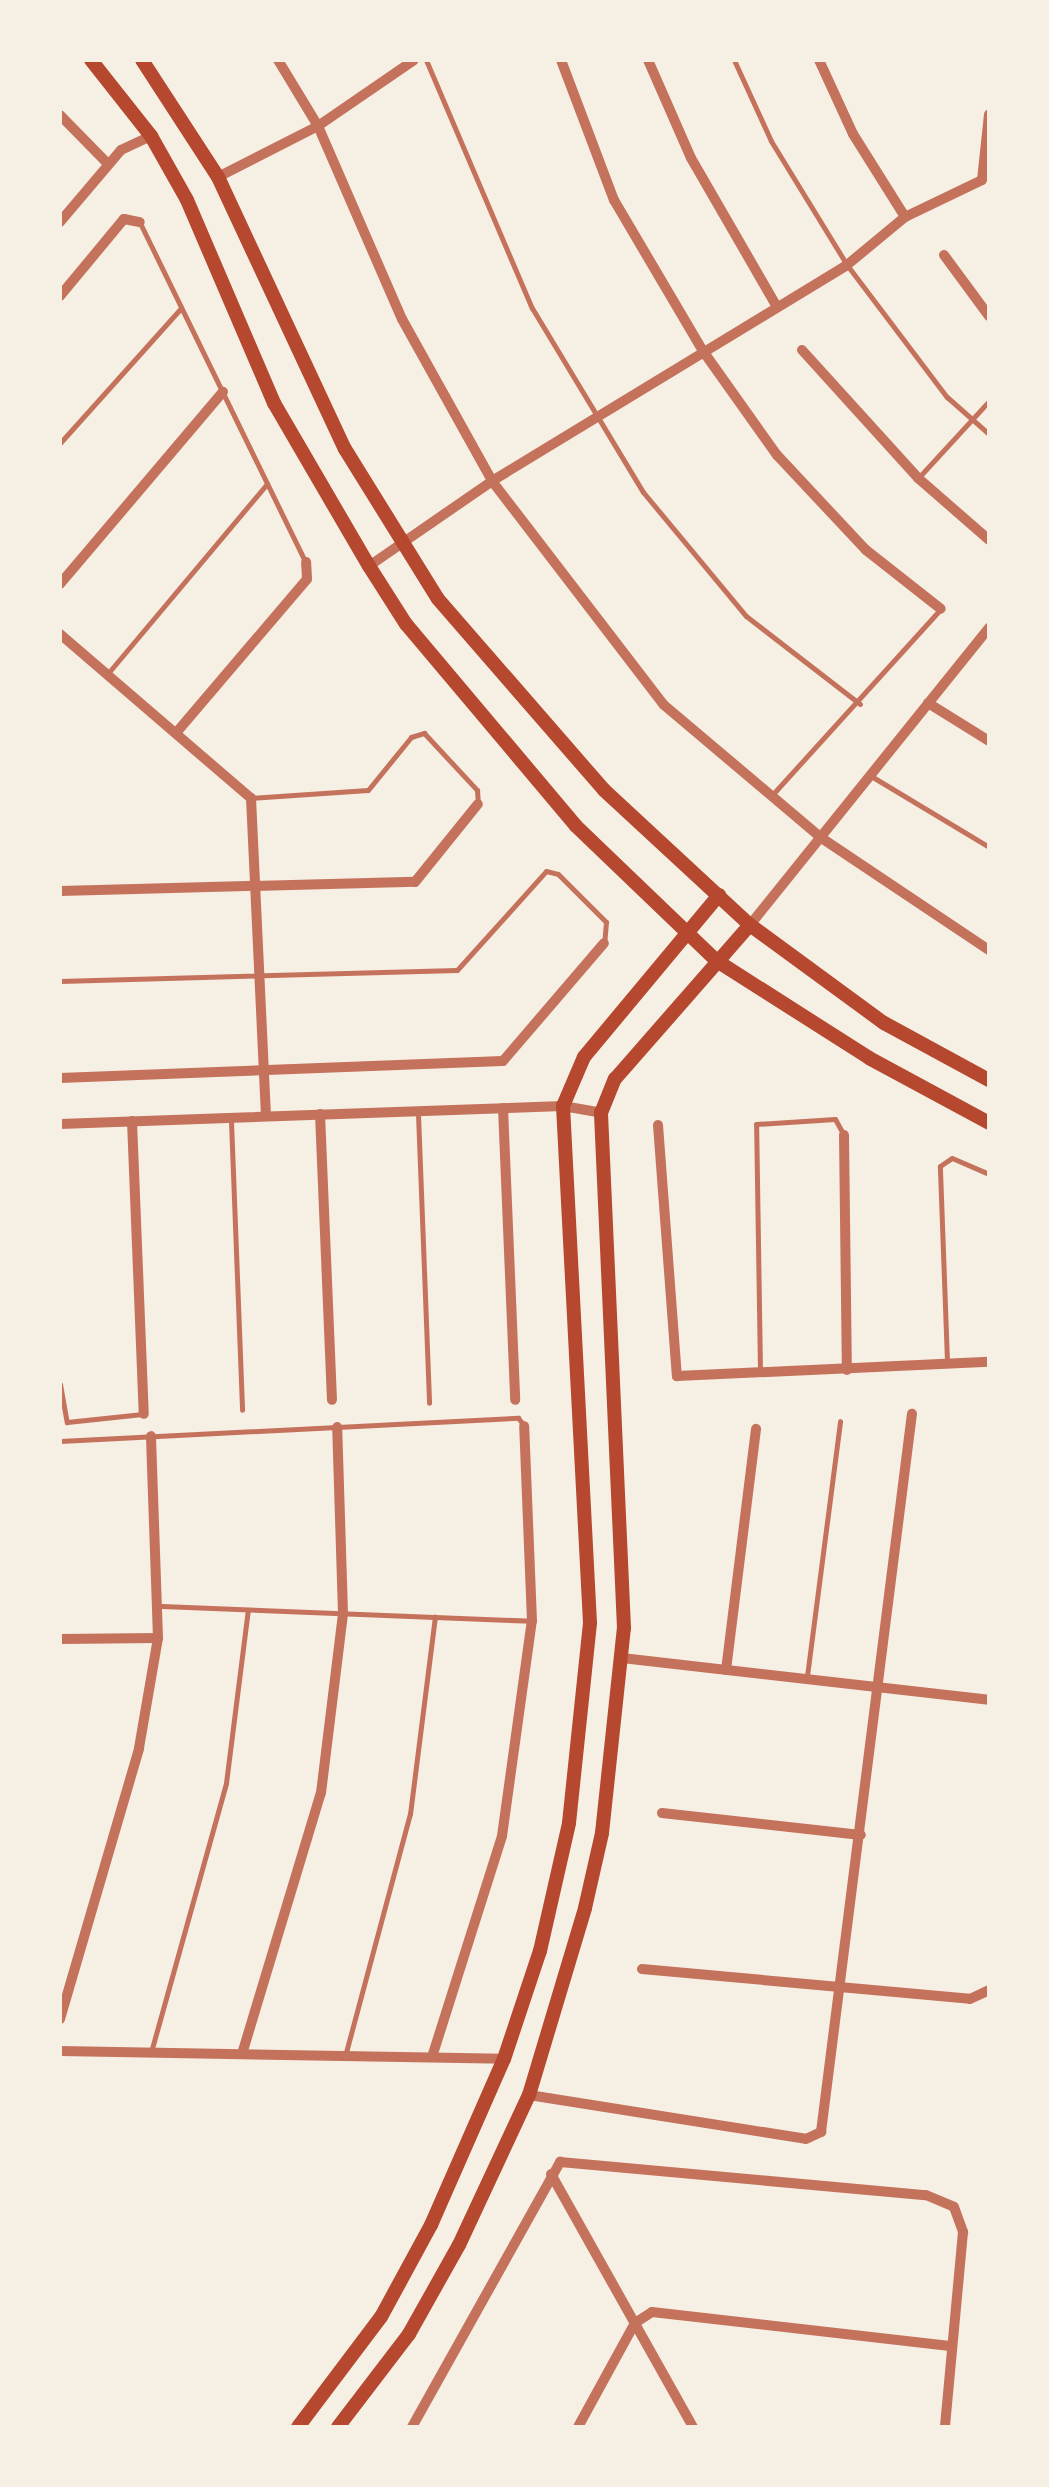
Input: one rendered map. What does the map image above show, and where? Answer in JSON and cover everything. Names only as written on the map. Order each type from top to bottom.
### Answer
[{"type":"main road","points":[[91,60],[151,136],[188,200],[274,403],[369,566],[406,624],[576,826],[684,934],[717,961],[869,1058],[989,1123]]},
{"type":"main road","points":[[142,60],[218,177],[298,356],[438,599],[604,790],[750,925],[884,1024],[989,1080]]},
{"type":"main road","points":[[298,2427],[381,2318],[471,2144],[504,2059],[554,1894],[588,1662],[563,1106],[584,1057],[719,896]]},
{"type":"main road","points":[[338,2427],[410,2334],[529,2095],[602,1832],[622,1658],[601,1112],[614,1079],[750,925]]},
{"type":"street","points":[[278,60],[318,126],[402,318],[492,481],[664,705],[820,838],[989,950]]},
{"type":"street","points":[[218,177],[318,126],[414,60]]},
{"type":"street","points":[[561,60],[614,200],[703,351],[778,455],[866,550],[942,609]]},
{"type":"street","points":[[648,60],[690,158],[776,305]]},
{"type":"street","points":[[819,60],[853,134],[905,217]]},
{"type":"street","points":[[369,566],[492,481],[847,265],[905,217],[985,184],[989,114]]},
{"type":"street","points":[[60,115],[108,164]]},
{"type":"street","points":[[60,222],[121,150],[151,136]]},
{"type":"street","points":[[60,296],[124,219],[140,222]]},
{"type":"street","points":[[944,255],[989,316]]},
{"type":"street","points":[[802,350],[918,478],[989,540]]},
{"type":"street","points":[[60,584],[222,392]]},
{"type":"street","points":[[176,734],[307,579],[306,562]]},
{"type":"street","points":[[750,925],[989,628]]},
{"type":"street","points":[[60,634],[251,798],[266,1116]]},
{"type":"street","points":[[928,703],[989,741]]},
{"type":"street","points":[[60,891],[256,889],[419,880],[478,804]]},
{"type":"street","points":[[60,1078],[503,1061],[604,943]]},
{"type":"street","points":[[60,1124],[563,1106],[601,1112]]},
{"type":"street","points":[[503,1108],[514,1400]]},
{"type":"street","points":[[320,1114],[332,1400]]},
{"type":"street","points":[[132,1121],[144,1414]]},
{"type":"street","points":[[658,1125],[672,1369],[677,1376],[989,1362]]},
{"type":"street","points":[[844,1135],[847,1370]]},
{"type":"street","points":[[529,2095],[812,2138],[821,2132],[912,1414]]},
{"type":"street","points":[[432,2058],[502,1836],[532,1621],[524,1426]]},
{"type":"street","points":[[242,2054],[321,1793],[342,1613],[337,1427]]},
{"type":"street","points":[[726,1670],[756,1428]]},
{"type":"street","points":[[60,2019],[140,1748],[158,1638],[162,1606],[152,1436]]},
{"type":"street","points":[[60,1640],[158,1638]]},
{"type":"street","points":[[622,1658],[989,1700]]},
{"type":"street","points":[[662,1813],[861,1835]]},
{"type":"street","points":[[642,1968],[970,2000],[989,1990]]},
{"type":"street","points":[[60,2051],[504,2059]]},
{"type":"street","points":[[412,2427],[560,2162],[926,2195],[954,2207],[963,2232],[945,2427]]},
{"type":"street","points":[[551,2174],[693,2427]]},
{"type":"street","points":[[578,2427],[635,2323],[652,2312],[952,2346]]},
{"type":"lane","points":[[426,60],[525,293],[642,492],[746,616],[860,704]]},
{"type":"lane","points":[[734,60],[771,141],[847,265],[947,397],[989,434]]},
{"type":"lane","points":[[140,222],[306,562]]},
{"type":"lane","points":[[60,443],[181,307]]},
{"type":"lane","points":[[918,478],[989,401]]},
{"type":"lane","points":[[107,674],[268,484]]},
{"type":"lane","points":[[770,798],[860,704],[942,609]]},
{"type":"lane","points":[[977,642],[989,649]]},
{"type":"lane","points":[[251,798],[368,790],[411,737],[424,733],[477,790],[478,804]]},
{"type":"lane","points":[[870,775],[989,847]]},
{"type":"lane","points":[[60,981],[457,970],[546,870],[558,874],[606,922],[604,943]]},
{"type":"lane","points":[[418,1111],[429,1403]]},
{"type":"lane","points":[[231,1118],[242,1410]]},
{"type":"lane","points":[[760,1374],[756,1124],[835,1120],[844,1135]]},
{"type":"lane","points":[[947,1364],[940,1166],[952,1158],[989,1174]]},
{"type":"lane","points":[[60,1384],[67,1422],[144,1414]]},
{"type":"lane","points":[[60,1441],[518,1418],[524,1426]]},
{"type":"lane","points":[[806,1679],[840,1421]]},
{"type":"lane","points":[[162,1606],[532,1621]]},
{"type":"lane","points":[[151,2052],[226,1783],[248,1610]]},
{"type":"lane","points":[[345,2056],[410,1814],[434,1617]]}]
